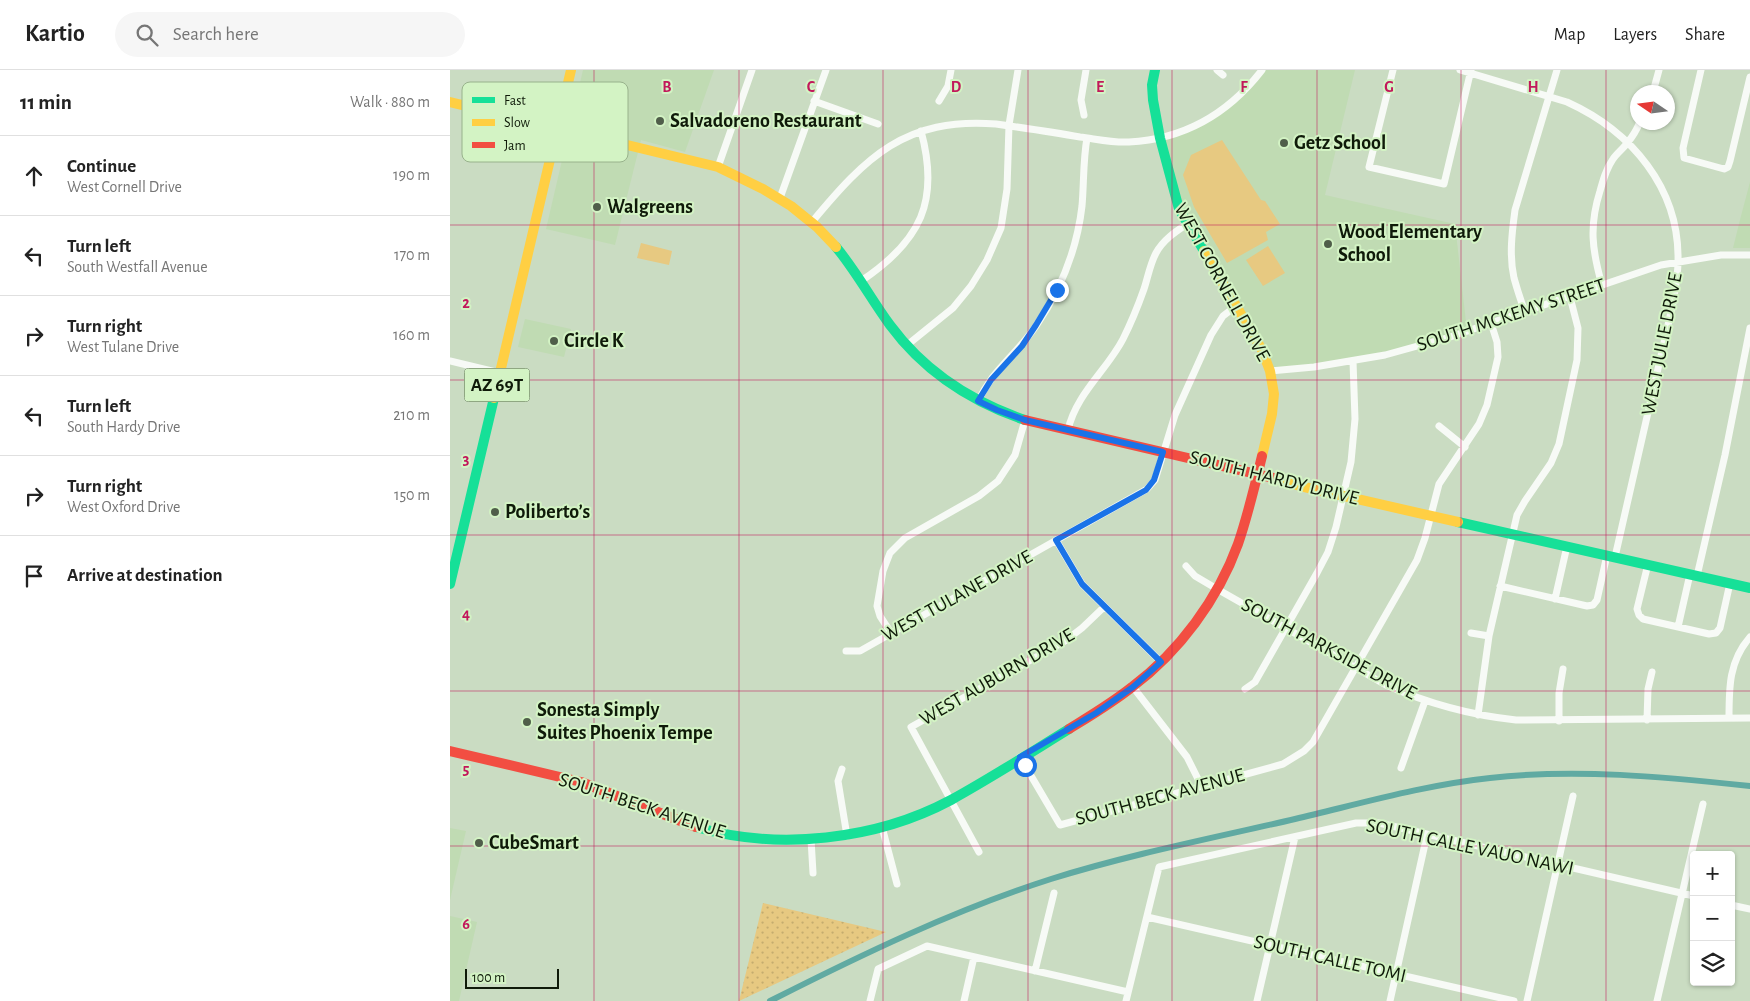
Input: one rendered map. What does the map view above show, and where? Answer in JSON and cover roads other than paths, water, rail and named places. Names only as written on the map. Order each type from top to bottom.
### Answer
[{"type":"street","points":[[718,167],[752,70]]},
{"type":"street","points":[[780,198],[826,70]]},
{"type":"street","points":[[939,102],[948,86],[951,70]]},
{"type":"street","points":[[906,346],[953,308],[971,286],[987,260],[1001,228],[1007,189],[1009,126],[1018,70]]},
{"type":"street","points":[[1084,115],[1081,100],[1086,70]]},
{"type":"street","name":"WEST CORNELL DRIVE","points":[[951,800],[1096,713],[1133,687],[1161,662],[1181,640],[1217,589],[1239,539],[1272,414],[1274,394],[1270,371],[1262,350],[1179,209],[1160,138],[1152,94],[1155,70]]},
{"type":"street","points":[[1217,70],[1223,75]]},
{"type":"street","points":[[812,222],[853,174],[873,157],[890,145],[921,131],[965,123],[988,123],[1108,141],[1129,142],[1160,138],[1194,127],[1226,108],[1241,95],[1262,70]]},
{"type":"street","points":[[1394,70],[1370,167],[1444,184],[1471,72]]},
{"type":"street","name":"WEST JULIE DRIVE","points":[[1460,70],[1567,102],[1608,124],[1645,161],[1669,205],[1676,233],[1678,262],[1673,303],[1611,556],[1597,600],[1593,605],[1587,606],[1554,598]]},
{"type":"street","points":[[1525,312],[1514,276],[1512,230],[1515,210],[1557,70]]},
{"type":"street","points":[[1655,85],[1659,70]]},
{"type":"street","points":[[1701,70],[1684,148],[1684,158],[1724,169],[1728,167],[1730,161],[1750,77]]},
{"type":"street","points":[[814,101],[878,124]]},
{"type":"street","points":[[1602,285],[1595,260],[1592,223],[1606,172],[1635,130]]},
{"type":"street","points":[[861,281],[897,254],[909,238],[924,210],[928,195],[929,174],[927,152],[921,131]]},
{"type":"street","points":[[978,401],[991,380],[1022,346],[1057,290],[1065,271],[1073,250],[1082,206],[1086,138]]},
{"type":"street","name":"SOUTH HARDY DRIVE","points":[[628,146],[718,167],[754,183],[780,198],[812,222],[842,254],[906,346],[938,375],[978,401],[997,410],[1025,420],[1750,588]]},
{"type":"street","name":"AZ 69T","points":[[450,584],[550,162]]},
{"type":"street","points":[[1068,430],[1072,415],[1079,401],[1106,366],[1122,340],[1143,292],[1156,254],[1171,235],[1187,224]]},
{"type":"street","name":"SOUTH MCKEMY STREET","points":[[1270,371],[1353,361],[1385,355],[1430,344],[1661,265],[1721,255],[1750,255]]},
{"type":"street","points":[[1478,715],[1489,636],[1517,515],[1551,463],[1559,444],[1577,360],[1578,328],[1570,297]]},
{"type":"street","name":"WEST TULANE DRIVE","points":[[846,651],[860,651],[1146,490],[1154,480],[1175,415],[1211,335],[1223,316],[1236,306]]},
{"type":"street","points":[[1355,668],[1417,560],[1425,538],[1439,484],[1466,447],[1487,405],[1498,357],[1497,342],[1491,323]]},
{"type":"street","points":[[1678,627],[1694,575],[1725,455],[1750,328]]},
{"type":"street","points":[[450,361],[500,373]]},
{"type":"street","points":[[1246,689],[1255,682],[1328,552],[1336,527],[1351,462],[1356,419],[1353,361]]},
{"type":"street","points":[[891,633],[880,616],[877,606],[883,571],[890,553],[905,538],[979,496],[998,481],[1015,455],[1025,420]]},
{"type":"street","points":[[1439,426],[1466,447]]},
{"type":"street","points":[[1056,540],[1075,574],[1104,607],[1161,662]]},
{"type":"street","points":[[1500,586],[1554,598],[1567,546]]},
{"type":"street","points":[[1648,564],[1638,609],[1639,615],[1643,619],[1709,634],[1716,633],[1720,628],[1730,583]]},
{"type":"street","name":"SOUTH PARKSIDE DRIVE","points":[[1186,566],[1195,576],[1355,668],[1425,701],[1453,710],[1516,720],[1750,718]]},
{"type":"street","name":"WEST AUBURN DRIVE","points":[[951,800],[912,727],[1065,641],[1104,607]]},
{"type":"street","points":[[1470,633],[1489,636]]},
{"type":"street","points":[[1728,718],[1729,692],[1736,656],[1750,636]]},
{"type":"street","name":"SOUTH BECK AVENUE","points":[[1020,757],[1060,825],[1283,764],[1304,751],[1313,742],[1355,668]]},
{"type":"street","points":[[1559,721],[1559,694],[1563,669]]},
{"type":"street","points":[[1647,720],[1648,689],[1652,672]]},
{"type":"street","points":[[1133,687],[1187,757],[1201,785]]},
{"type":"street","points":[[1401,768],[1425,701]]},
{"type":"street","name":"SOUTH BECK AVENUE","points":[[450,752],[580,782],[667,818],[703,829],[751,839],[811,839],[846,836],[882,827],[951,800]]},
{"type":"street","points":[[842,769],[838,782],[846,836]]},
{"type":"street","points":[[1527,1001],[1573,796]]},
{"type":"street","points":[[951,800],[979,852]]},
{"type":"street","points":[[1657,1001],[1703,804]]},
{"type":"street","name":"SOUTH CALLE VAUO NAWI","points":[[1147,917],[1159,867],[1356,823],[1378,823],[1690,895]]},
{"type":"street","points":[[882,827],[897,884]]},
{"type":"street","points":[[1390,1001],[1427,835]]},
{"type":"street","points":[[1257,1001],[1294,837]]},
{"type":"street","points":[[811,839],[813,873]]},
{"type":"street","points":[[1035,971],[1054,893]]},
{"type":"street","points":[[1735,906],[1750,909]]},
{"type":"street","points":[[1126,1001],[1147,917]]},
{"type":"street","name":"SOUTH CALLE TOMI","points":[[1147,917],[1514,1001]]},
{"type":"street","points":[[870,1001],[878,969],[927,946],[1128,992]]},
{"type":"street","points":[[964,1001],[974,957]]},
{"type":"waterway","points":[[770,1001],[908,934],[1015,891],[1051,879],[1142,854],[1416,790],[1490,778],[1555,774],[1653,777],[1750,786]]},
{"type":"place","name":"Salvadoreno Restaurant","points":[[660,121]]},
{"type":"place","name":"Getz School","points":[[1284,143]]},
{"type":"place","name":"Walgreens","points":[[597,207]]},
{"type":"place","name":"Wood Elementary School","points":[[1328,244]]},
{"type":"place","name":"Circle K","points":[[554,341]]},
{"type":"place","name":"Poliberto’s","points":[[495,512]]},
{"type":"place","name":"Sonesta Simply Suites Phoenix Tempe","points":[[527,722]]},
{"type":"place","name":"CubeSmart","points":[[479,843]]}]
